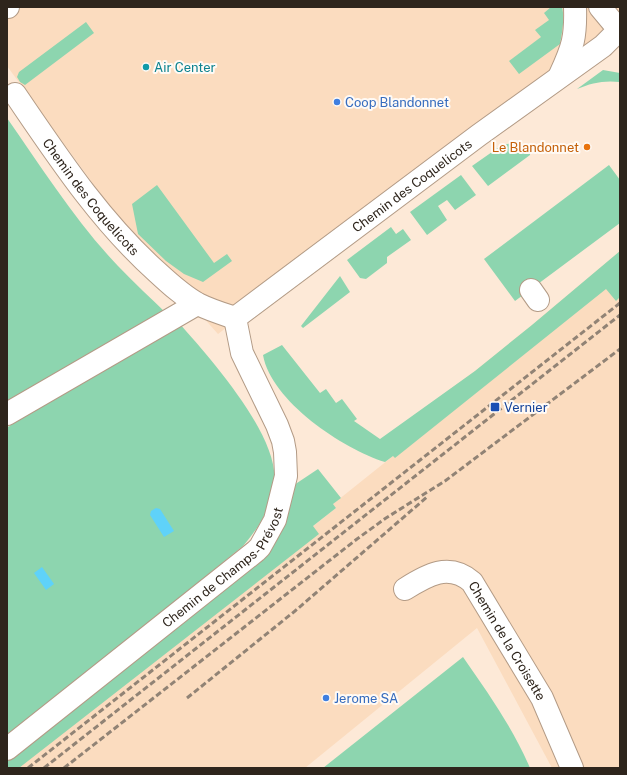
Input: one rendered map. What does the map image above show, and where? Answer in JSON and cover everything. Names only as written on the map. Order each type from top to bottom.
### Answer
[{"type":"street","points":[[559,76],[572,48],[575,37],[574,7]]},
{"type":"street","points":[[600,7],[620,30]]},
{"type":"street","name":"Chemin des Coquelicots","points":[[15,94],[65,168],[124,239],[170,284],[197,304],[235,318],[559,76],[603,46],[620,30]]},
{"type":"street","points":[[7,414],[197,304]]},
{"type":"street","name":"Chemin de Champs-Prévost","points":[[7,749],[256,551],[275,520],[286,476],[283,440],[242,353],[235,318]]},
{"type":"street","name":"Chemin de la Croisette","points":[[405,589],[427,576],[449,571],[459,572],[472,582],[542,698],[572,768]]},
{"type":"shaded area","points":[[22,7],[620,7],[620,27],[218,334],[135,241],[7,66],[7,18]]},
{"type":"shaded area","points":[[620,251],[620,768],[552,768],[477,628],[305,768],[7,768],[336,508],[333,504],[393,456],[380,440],[475,371]]},
{"type":"green space","points":[[551,7],[562,7],[563,21],[560,44],[519,74],[509,61],[541,37],[535,30],[549,20],[544,13]]},
{"type":"green space","points":[[86,22],[94,33],[25,85],[20,82],[17,77],[19,72]]},
{"type":"green space","points":[[603,70],[620,73],[620,82],[598,82],[577,89]]},
{"type":"green space","points":[[7,118],[60,194],[88,231],[130,279],[168,315],[7,408]]},
{"type":"green space","points":[[517,142],[530,148],[530,155],[488,186],[472,166],[502,145]]},
{"type":"green space","points":[[609,165],[620,180],[620,223],[515,301],[484,259]]},
{"type":"green space","points":[[461,175],[476,195],[455,210],[447,200],[438,206],[447,220],[427,235],[410,212]]},
{"type":"green space","points":[[157,185],[214,263],[227,254],[232,261],[203,282],[184,274],[166,261],[138,234],[132,204]]},
{"type":"green space","points":[[391,227],[396,234],[403,229],[411,240],[387,257],[387,263],[366,279],[360,278],[347,260]]},
{"type":"green space","points":[[620,251],[620,297],[616,301],[606,289],[395,458],[393,456],[385,462],[368,456],[349,446],[330,435],[311,421],[294,406],[280,389],[269,372],[263,355],[282,345],[320,393],[326,389],[336,403],[342,399],[357,419],[354,421],[380,439],[475,371]]},
{"type":"green space","points":[[340,276],[350,292],[303,328],[301,326]]},
{"type":"green space","points":[[179,323],[224,376],[255,421],[266,444],[273,465],[274,484],[267,510],[254,532],[243,546],[9,736],[7,734],[7,427],[10,426],[12,419]]},
{"type":"green space","points":[[318,469],[341,498],[333,504],[336,508],[313,526],[319,534],[19,768],[7,768],[7,757],[262,555],[294,485]]},
{"type":"green space","points":[[463,657],[491,697],[508,725],[530,768],[323,768]]},
{"type":"water","points":[[156,508],[160,509],[174,531],[164,537],[150,515],[151,511]]},
{"type":"water","points":[[42,567],[54,584],[46,590],[34,573]]},
{"type":"railway","points":[[28,768],[620,303]]},
{"type":"railway","points":[[44,768],[620,315]]},
{"type":"railway","points":[[64,768],[357,539],[386,518],[445,481],[620,349]]},
{"type":"railway","points":[[187,698],[295,611],[427,497]]},
{"type":"place","name":"Air Center","points":[[146,67]]},
{"type":"place","name":"Coop Blandonnet","points":[[337,102]]},
{"type":"place","name":"Le Blandonnet","points":[[587,147]]},
{"type":"place","name":"Vernier","points":[[495,407]]},
{"type":"place","name":"Jerome SA","points":[[326,698]]}]
